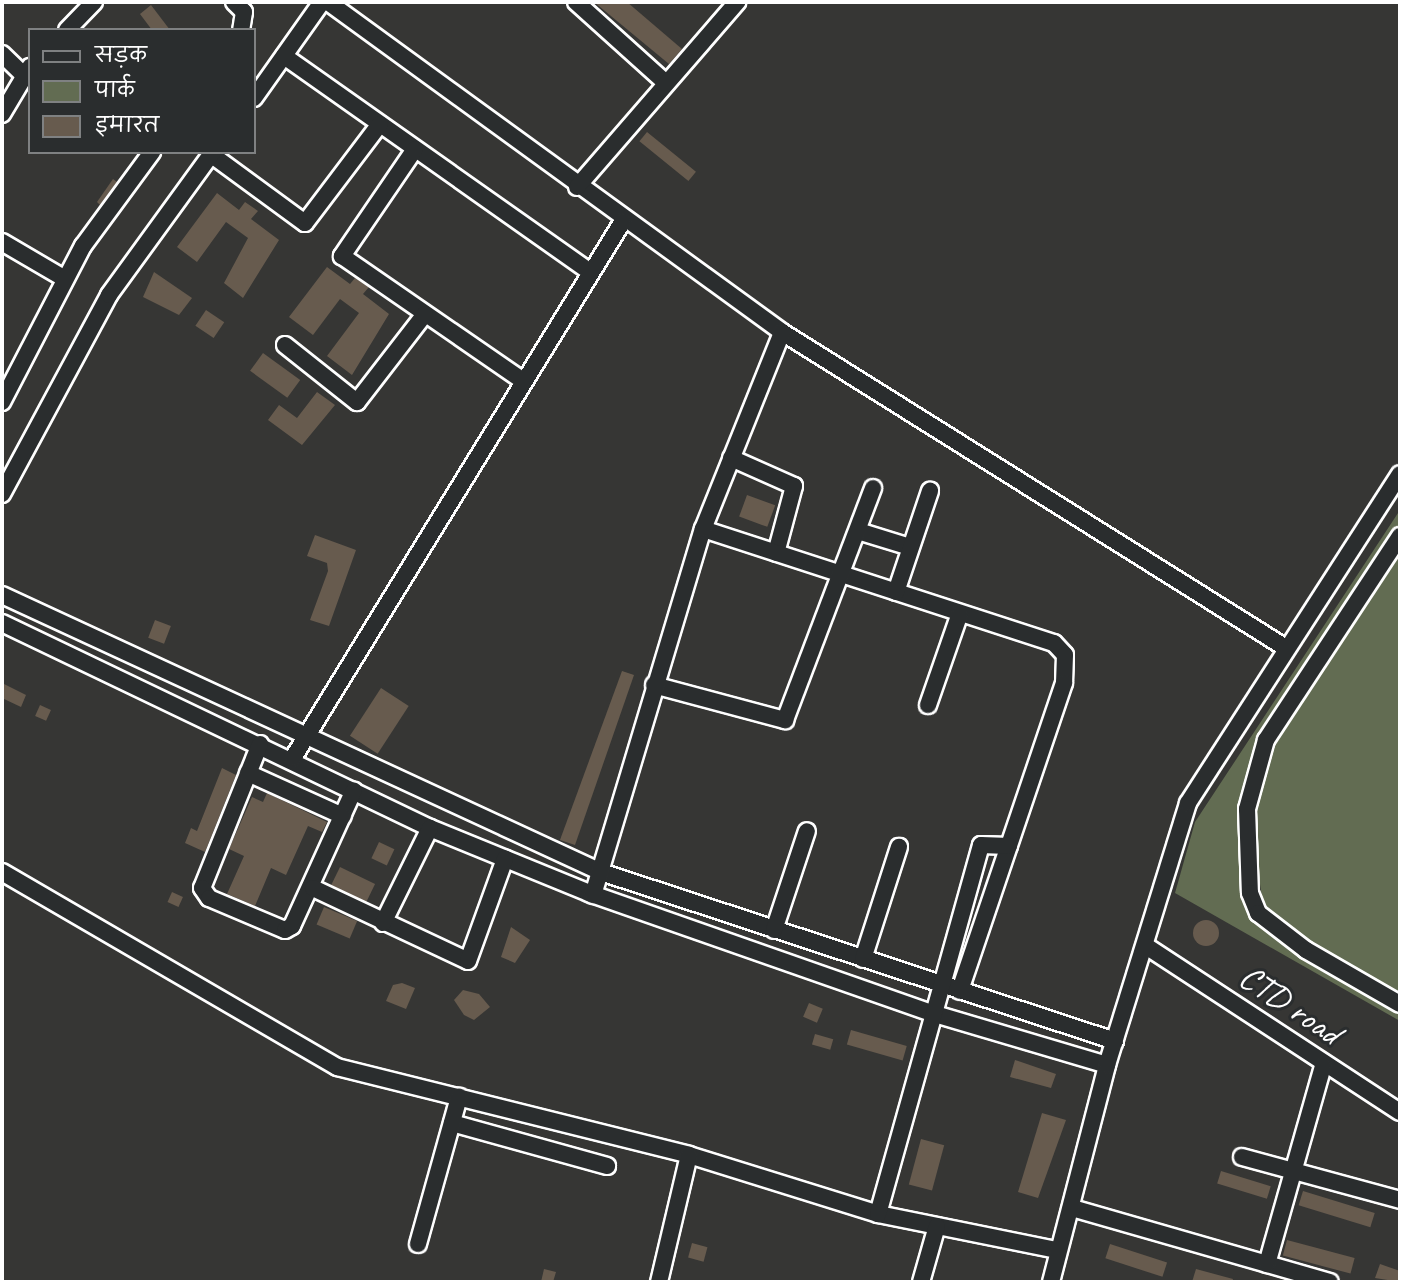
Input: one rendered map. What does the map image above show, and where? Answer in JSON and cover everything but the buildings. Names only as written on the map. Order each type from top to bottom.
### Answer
[{"type":"street","points":[[69,28],[94,2]]},
{"type":"street","points":[[234,2],[244,12],[241,28]]},
{"type":"street","points":[[256,95],[322,2]]},
{"type":"street","points":[[328,2],[623,221],[782,332],[1286,648]]},
{"type":"street","points":[[576,2],[666,83]]},
{"type":"street","points":[[578,187],[737,2]]},
{"type":"street","points":[[2,54],[26,71],[2,114]]},
{"type":"street","points":[[284,56],[589,271]]},
{"type":"street","points":[[213,154],[305,223],[380,124]]},
{"type":"street","points":[[415,149],[342,256],[523,381]]},
{"type":"street","points":[[2,402],[65,279],[151,154]]},
{"type":"street","points":[[2,494],[109,295],[211,154]]},
{"type":"street","points":[[293,758],[589,271],[623,221]]},
{"type":"street","points":[[2,242],[65,279]]},
{"type":"street","points":[[285,345],[357,402],[425,314]]},
{"type":"street","points":[[593,895],[703,529],[782,332]]},
{"type":"street","points":[[731,458],[794,486],[776,552]]},
{"type":"street","points":[[1051,1282],[1057,1250],[1072,1208],[1107,1065],[1146,946],[1188,803],[1400,474]]},
{"type":"street","points":[[654,685],[785,720],[843,575],[873,488]]},
{"type":"street","points":[[896,592],[930,491]]},
{"type":"street","points":[[703,529],[1054,643],[1065,655],[1064,682],[960,991]]},
{"type":"street","points":[[858,531],[910,547]]},
{"type":"street","points":[[1400,536],[1266,740],[1247,809],[1250,893],[1258,914],[1306,950],[1400,1004]]},
{"type":"street","points":[[2,595],[601,872],[1115,1041]]},
{"type":"street","points":[[928,705],[960,613]]},
{"type":"street","points":[[2,623],[293,758],[430,828],[593,895],[935,1014],[1107,1065]]},
{"type":"street","points":[[260,744],[202,888],[285,930],[313,888],[354,790]]},
{"type":"street","points":[[248,773],[343,816]]},
{"type":"street","points":[[383,923],[430,828]]},
{"type":"street","points":[[774,930],[807,831]]},
{"type":"street","points":[[878,1214],[981,845],[1009,846]]},
{"type":"street","points":[[863,959],[899,847]]},
{"type":"street","points":[[313,888],[468,961],[505,859]]},
{"type":"street","points":[[2,872],[337,1067],[689,1155],[878,1214],[1057,1250]]},
{"type":"street","name":"CTD road","points":[[1146,946],[1323,1066],[1400,1112]]},
{"type":"street","points":[[1267,1264],[1291,1170],[1323,1066]]},
{"type":"street","points":[[418,1244],[459,1097]]},
{"type":"street","points":[[452,1123],[607,1166]]},
{"type":"street","points":[[659,1282],[689,1155]]},
{"type":"street","points":[[1242,1157],[1400,1200]]},
{"type":"street","points":[[1072,1208],[1330,1282]]},
{"type":"street","points":[[921,1282],[937,1226]]},
{"type":"green space","points":[[1400,510],[1400,529],[1262,739],[1242,806],[1246,898],[1400,1011],[1400,1021],[1175,893],[1195,822]]},
{"type":"green space","points":[[1400,544],[1400,998],[1264,911],[1252,831],[1260,764]]}]
